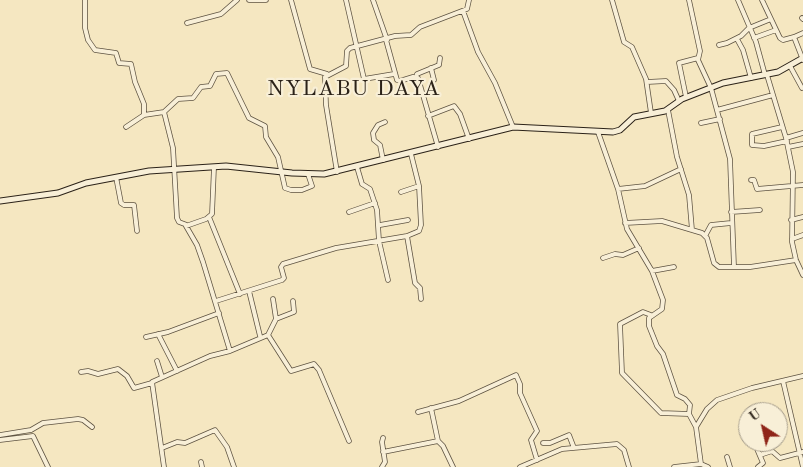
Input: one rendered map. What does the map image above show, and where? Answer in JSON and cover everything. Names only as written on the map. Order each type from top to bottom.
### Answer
[{"type":"street","points":[[85,0],[85,28],[88,40],[95,50],[116,53],[119,63],[131,64],[135,82],[144,104],[144,115]]},
{"type":"street","points":[[187,23],[221,14],[237,0]]},
{"type":"street","points":[[249,0],[266,0]]},
{"type":"street","points":[[291,0],[310,69],[327,74]]},
{"type":"street","points":[[346,0],[364,80],[394,74]]},
{"type":"street","points":[[373,0],[386,40],[394,74],[398,81],[416,77],[417,74],[439,65],[440,58]]},
{"type":"street","points":[[337,172],[326,105],[324,79],[327,74],[346,66],[347,51],[356,46],[411,35],[423,26],[463,11],[469,6],[468,0]]},
{"type":"street","points":[[612,0],[624,42],[632,47],[647,82],[651,113]]},
{"type":"street","points":[[689,0],[700,51],[698,58],[711,88],[730,159],[734,267]]},
{"type":"street","points":[[738,0],[748,28],[754,38],[788,147],[794,187],[791,220],[792,239],[796,260],[803,275]]},
{"type":"street","points":[[762,0],[782,40],[803,33]]},
{"type":"street","points":[[463,11],[478,52],[495,83],[512,128]]},
{"type":"street","points":[[720,45],[737,38],[748,28],[771,19]]},
{"type":"street","points":[[754,38],[776,30]]},
{"type":"street","points":[[0,201],[58,193],[86,183],[149,171],[236,166],[308,174],[337,172],[512,128],[598,132],[617,131],[634,117],[668,110],[686,97],[730,81],[766,75],[790,66],[803,58],[794,37]]},
{"type":"street","points":[[737,38],[743,50],[751,78]]},
{"type":"street","points":[[686,97],[679,63],[698,58]]},
{"type":"street","points":[[790,66],[802,88]]},
{"type":"street","points":[[431,68],[434,80]]},
{"type":"street","points":[[126,127],[144,115],[164,112],[178,99],[192,98],[201,88],[210,86],[216,74],[228,74],[249,118],[265,126],[266,137],[278,157],[285,188],[302,190],[312,186],[308,174]]},
{"type":"street","points":[[416,77],[418,78],[438,147]]},
{"type":"street","points":[[647,82],[666,81],[674,90],[679,101]]},
{"type":"street","points":[[717,110],[773,95]]},
{"type":"street","points":[[428,116],[454,106],[460,114],[469,139]]},
{"type":"street","points":[[668,110],[681,169],[689,195],[692,230]]},
{"type":"street","points":[[164,112],[170,132],[175,170],[176,218],[179,222],[186,225],[197,245],[230,351]]},
{"type":"street","points":[[702,123],[720,119]]},
{"type":"street","points":[[383,160],[380,145],[374,140],[373,133],[378,125],[384,122]]},
{"type":"street","points":[[782,127],[752,134],[752,145],[764,146],[803,133]]},
{"type":"street","points":[[598,132],[618,189],[625,223],[652,271],[664,305],[662,309],[651,315],[649,322],[657,346],[663,354],[677,395],[685,399],[690,405],[689,414],[696,427],[700,464]]},
{"type":"street","points":[[788,147],[803,144]]},
{"type":"street","points":[[216,301],[284,279],[281,267],[283,264],[336,248],[407,236],[421,228],[419,186],[411,154]]},
{"type":"street","points":[[186,225],[209,217],[213,212],[214,167]]},
{"type":"street","points":[[357,167],[362,184],[368,187],[375,202],[380,224],[379,241],[388,280]]},
{"type":"street","points":[[618,189],[645,186],[681,169]]},
{"type":"street","points":[[116,177],[121,203],[124,205],[134,205],[137,230]]},
{"type":"street","points":[[751,180],[754,180],[758,189],[794,187],[803,184]]},
{"type":"street","points":[[401,192],[419,186]]},
{"type":"street","points":[[349,212],[375,202]]},
{"type":"street","points":[[731,212],[760,210]]},
{"type":"street","points":[[209,217],[240,294]]},
{"type":"street","points":[[791,220],[803,217]]},
{"type":"street","points":[[380,224],[408,220]]},
{"type":"street","points":[[625,223],[662,221],[705,236],[714,263],[719,267],[796,260]]},
{"type":"street","points":[[705,236],[711,225],[731,222]]},
{"type":"street","points":[[792,239],[803,235]]},
{"type":"street","points":[[407,236],[415,283],[420,288],[421,298]]},
{"type":"street","points":[[603,258],[615,254],[623,255],[639,248]]},
{"type":"street","points":[[652,271],[674,267]]},
{"type":"street","points":[[249,291],[260,336]]},
{"type":"street","points":[[268,335],[276,319],[273,299]]},
{"type":"street","points":[[276,319],[294,312],[292,301]]},
{"type":"street","points":[[651,315],[643,312],[620,324],[622,373],[661,413],[689,414]]},
{"type":"street","points":[[146,337],[219,313]]},
{"type":"street","points":[[158,334],[178,371]]},
{"type":"street","points":[[81,372],[88,371],[98,374],[118,369],[127,376],[134,388],[152,383],[210,356],[246,346],[260,336],[268,335]]},
{"type":"street","points":[[268,335],[291,371],[313,364],[319,370],[349,441]]},
{"type":"street","points":[[157,360],[162,377]]},
{"type":"street","points":[[418,412],[474,395],[516,375],[520,384],[520,393],[537,431],[530,440],[537,460]]},
{"type":"street","points":[[696,427],[717,400],[783,380],[803,376]]},
{"type":"street","points":[[783,380],[803,467]]},
{"type":"street","points":[[152,383],[164,467]]},
{"type":"street","points":[[431,408],[438,441],[453,467]]},
{"type":"street","points":[[0,440],[26,433],[36,425],[43,423],[81,419],[92,428]]},
{"type":"street","points":[[33,429],[32,436],[48,467]]},
{"type":"street","points":[[162,448],[177,442],[185,443],[217,430],[229,451],[234,467]]},
{"type":"street","points":[[0,436],[26,433],[32,436]]},
{"type":"street","points":[[543,442],[550,443],[570,435],[574,448]]},
{"type":"street","points":[[382,467],[385,462],[383,438]]},
{"type":"street","points":[[383,452],[438,441]]},
{"type":"street","points":[[520,467],[553,452],[574,448],[618,445],[624,450],[629,467]]},
{"type":"street","points":[[760,455],[772,451],[780,458],[801,453]]},
{"type":"street","points":[[758,467],[763,464],[759,452]]},
{"type":"street","points":[[727,457],[730,467]]},
{"type":"street","points":[[674,467],[700,464],[708,467]]},
{"type":"district","name":"NYLABU DAYA","points":[[354,89]]}]
